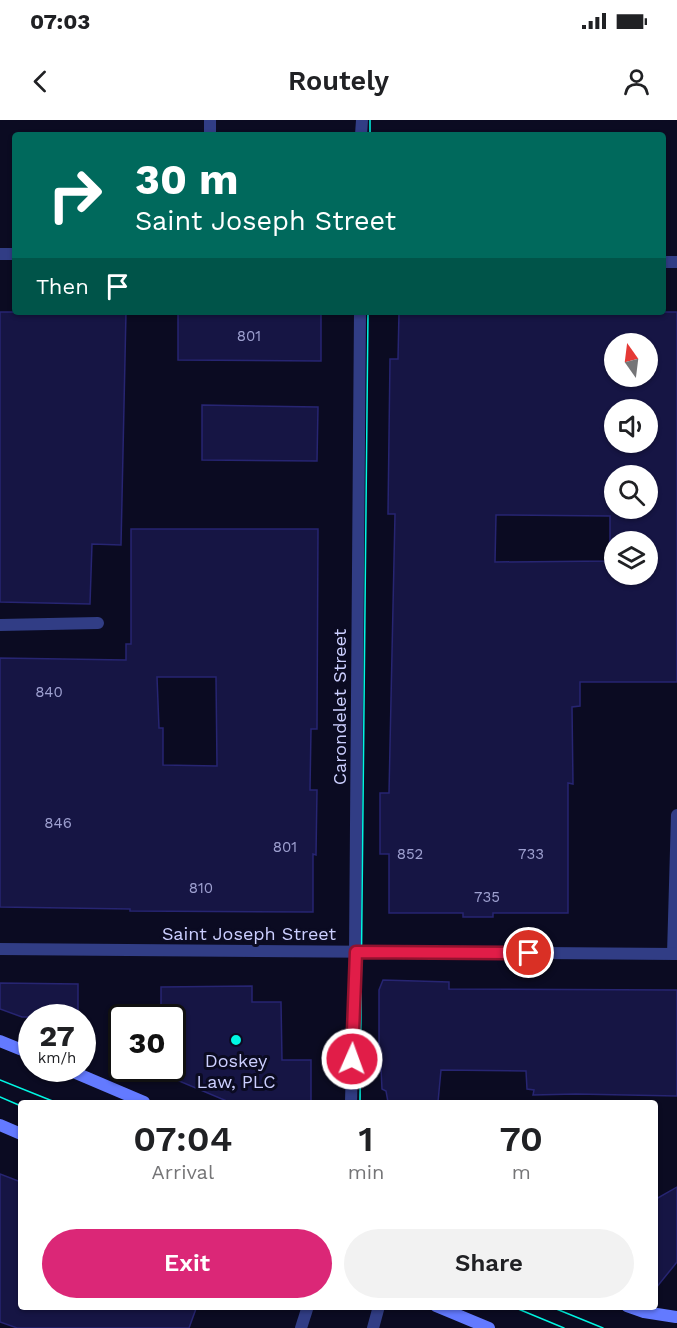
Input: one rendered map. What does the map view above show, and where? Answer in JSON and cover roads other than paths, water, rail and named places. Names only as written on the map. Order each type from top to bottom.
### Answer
[{"type":"main road","points":[[0,1041],[18,1048]]},
{"type":"main road","points":[[96,1082],[139,1100]]},
{"type":"main road","points":[[0,1125],[18,1133]]},
{"type":"main road","points":[[446,1310],[489,1328]]},
{"type":"main road","points":[[638,1310],[677,1317],[669,1328]]},
{"type":"street","name":"Carondelet Street","points":[[351,1100],[356,952],[360,315]]},
{"type":"street","points":[[0,625],[98,624]]},
{"type":"street","points":[[675,954],[677,815]]},
{"type":"street","name":"Saint Joseph Street","points":[[0,949],[675,954]]},
{"type":"street","points":[[301,1328],[307,1310]]},
{"type":"street","points":[[373,1328],[378,1310]]},
{"type":"tram line","points":[[370,120],[370,132]]},
{"type":"tram line","points":[[360,1100],[368,315]]},
{"type":"tram line","points":[[0,1080],[50,1100]]},
{"type":"tram line","points":[[0,1097],[18,1105]]},
{"type":"tram line","points":[[521,1310],[564,1328]]},
{"type":"tram line","points":[[559,1310],[603,1328]]},
{"type":"place","name":"Doskey Law, PLC","points":[[236,1040]]}]
